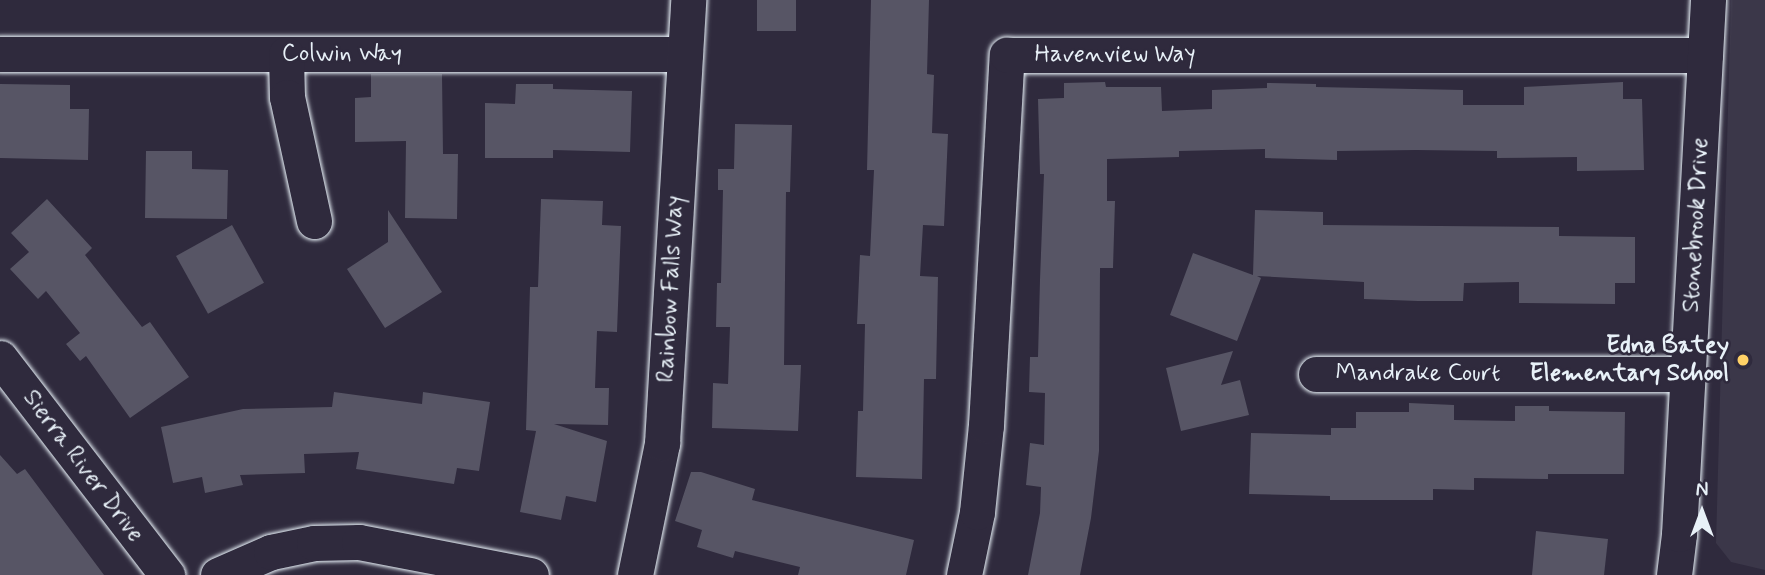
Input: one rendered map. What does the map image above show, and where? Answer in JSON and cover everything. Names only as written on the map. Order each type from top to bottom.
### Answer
[{"type":"street","name":"Rainbow Falls Way","points":[[635,575],[662,443],[688,0]]},
{"type":"street","name":"Stonebrook Drive","points":[[1674,575],[1679,534],[1708,0]]},
{"type":"street","name":"Colwin Way","points":[[0,54],[685,54]]},
{"type":"street","points":[[286,54],[286,97],[314,221]]},
{"type":"street","name":"Havenview Way","points":[[964,575],[977,512],[986,425],[1007,55],[1705,55]]},
{"type":"street","name":"Sierra River Drive","points":[[1,361],[167,575]]},
{"type":"street","name":"Mandrake Court","points":[[1316,374],[1688,374]]},
{"type":"street","points":[[218,575],[271,552],[314,542],[359,542],[531,575]]},
{"type":"shaded area","name":"Edna Batey Elementary School","points":[[1731,0],[1765,0],[1765,570],[1731,562],[1716,543]]},
{"type":"building","points":[[757,0],[796,0],[796,31],[757,31]]},
{"type":"building","points":[[871,0],[929,0],[927,74],[934,75],[932,133],[948,134],[944,226],[923,225],[920,276],[938,277],[936,379],[924,379],[922,479],[856,477],[858,411],[863,411],[865,324],[857,324],[860,255],[870,256],[874,170],[867,170]]},
{"type":"building","points":[[371,74],[442,74],[443,154],[458,154],[457,219],[405,218],[406,141],[355,142],[355,98],[371,97]]},
{"type":"building","points":[[1105,82],[1106,87],[1161,87],[1162,111],[1212,109],[1212,90],[1267,88],[1267,83],[1316,84],[1316,87],[1463,90],[1463,105],[1524,105],[1524,87],[1623,82],[1623,99],[1642,99],[1644,170],[1577,171],[1577,157],[1497,158],[1497,151],[1337,151],[1337,160],[1265,158],[1265,149],[1179,151],[1179,157],[1107,159],[1107,201],[1115,201],[1113,268],[1100,268],[1099,451],[1091,518],[1080,575],[1028,575],[1040,513],[1041,487],[1026,485],[1030,443],[1044,445],[1045,393],[1029,392],[1030,357],[1038,357],[1044,174],[1040,174],[1038,99],[1064,98],[1064,83]]},
{"type":"building","points":[[0,84],[70,85],[70,109],[89,109],[88,160],[0,158]]},
{"type":"building","points":[[516,84],[553,84],[553,89],[632,91],[630,152],[553,150],[553,158],[485,158],[485,103],[515,104]]},
{"type":"building","points":[[735,124],[792,125],[790,192],[786,192],[784,365],[801,365],[798,431],[712,428],[713,383],[728,384],[730,327],[716,327],[717,283],[721,283],[723,190],[718,190],[718,169],[734,169]]},
{"type":"building","points":[[146,151],[192,151],[192,169],[228,170],[227,219],[145,218]]},
{"type":"building","points":[[47,199],[92,248],[85,255],[142,327],[150,322],[189,377],[130,418],[86,356],[80,361],[66,344],[80,333],[46,291],[38,299],[10,269],[29,252],[11,233]]},
{"type":"building","points":[[541,199],[603,201],[602,225],[621,226],[617,332],[597,331],[595,388],[609,388],[608,425],[554,424],[607,441],[596,502],[566,496],[561,520],[520,512],[536,431],[526,430],[530,287],[538,287]]},
{"type":"building","points":[[388,210],[442,292],[385,328],[347,269],[388,242]]},
{"type":"building","points":[[1255,210],[1323,212],[1323,225],[1559,227],[1559,236],[1635,237],[1635,283],[1615,283],[1615,304],[1519,303],[1519,282],[1464,283],[1463,301],[1418,301],[1364,299],[1364,282],[1257,276],[1261,278],[1237,341],[1170,315],[1193,253],[1253,275]]},
{"type":"building","points":[[232,225],[264,283],[208,314],[176,256]]},
{"type":"building","points":[[1233,351],[1221,385],[1240,380],[1249,415],[1181,431],[1166,368]]},
{"type":"building","points":[[334,392],[422,404],[423,392],[490,402],[479,471],[457,468],[454,484],[356,469],[359,452],[304,454],[305,473],[240,475],[243,485],[205,493],[202,477],[173,483],[161,427],[243,409],[332,407]]},
{"type":"building","points":[[1409,403],[1454,405],[1454,420],[1515,421],[1515,406],[1549,406],[1549,411],[1625,412],[1624,474],[1548,474],[1548,479],[1474,478],[1474,490],[1433,489],[1433,500],[1330,500],[1330,496],[1249,494],[1251,433],[1331,435],[1331,428],[1356,428],[1356,412],[1409,412]]},
{"type":"building","points":[[0,455],[17,474],[25,469],[104,575],[0,575]]},
{"type":"building","points":[[691,472],[701,472],[755,489],[752,500],[914,540],[906,575],[798,575],[800,567],[735,551],[733,558],[697,547],[702,530],[675,521]]},
{"type":"building","points":[[1536,531],[1608,539],[1604,575],[1532,575]]},
{"type":"place","name":"Edna Batey Elementary School","points":[[1743,360]]}]
